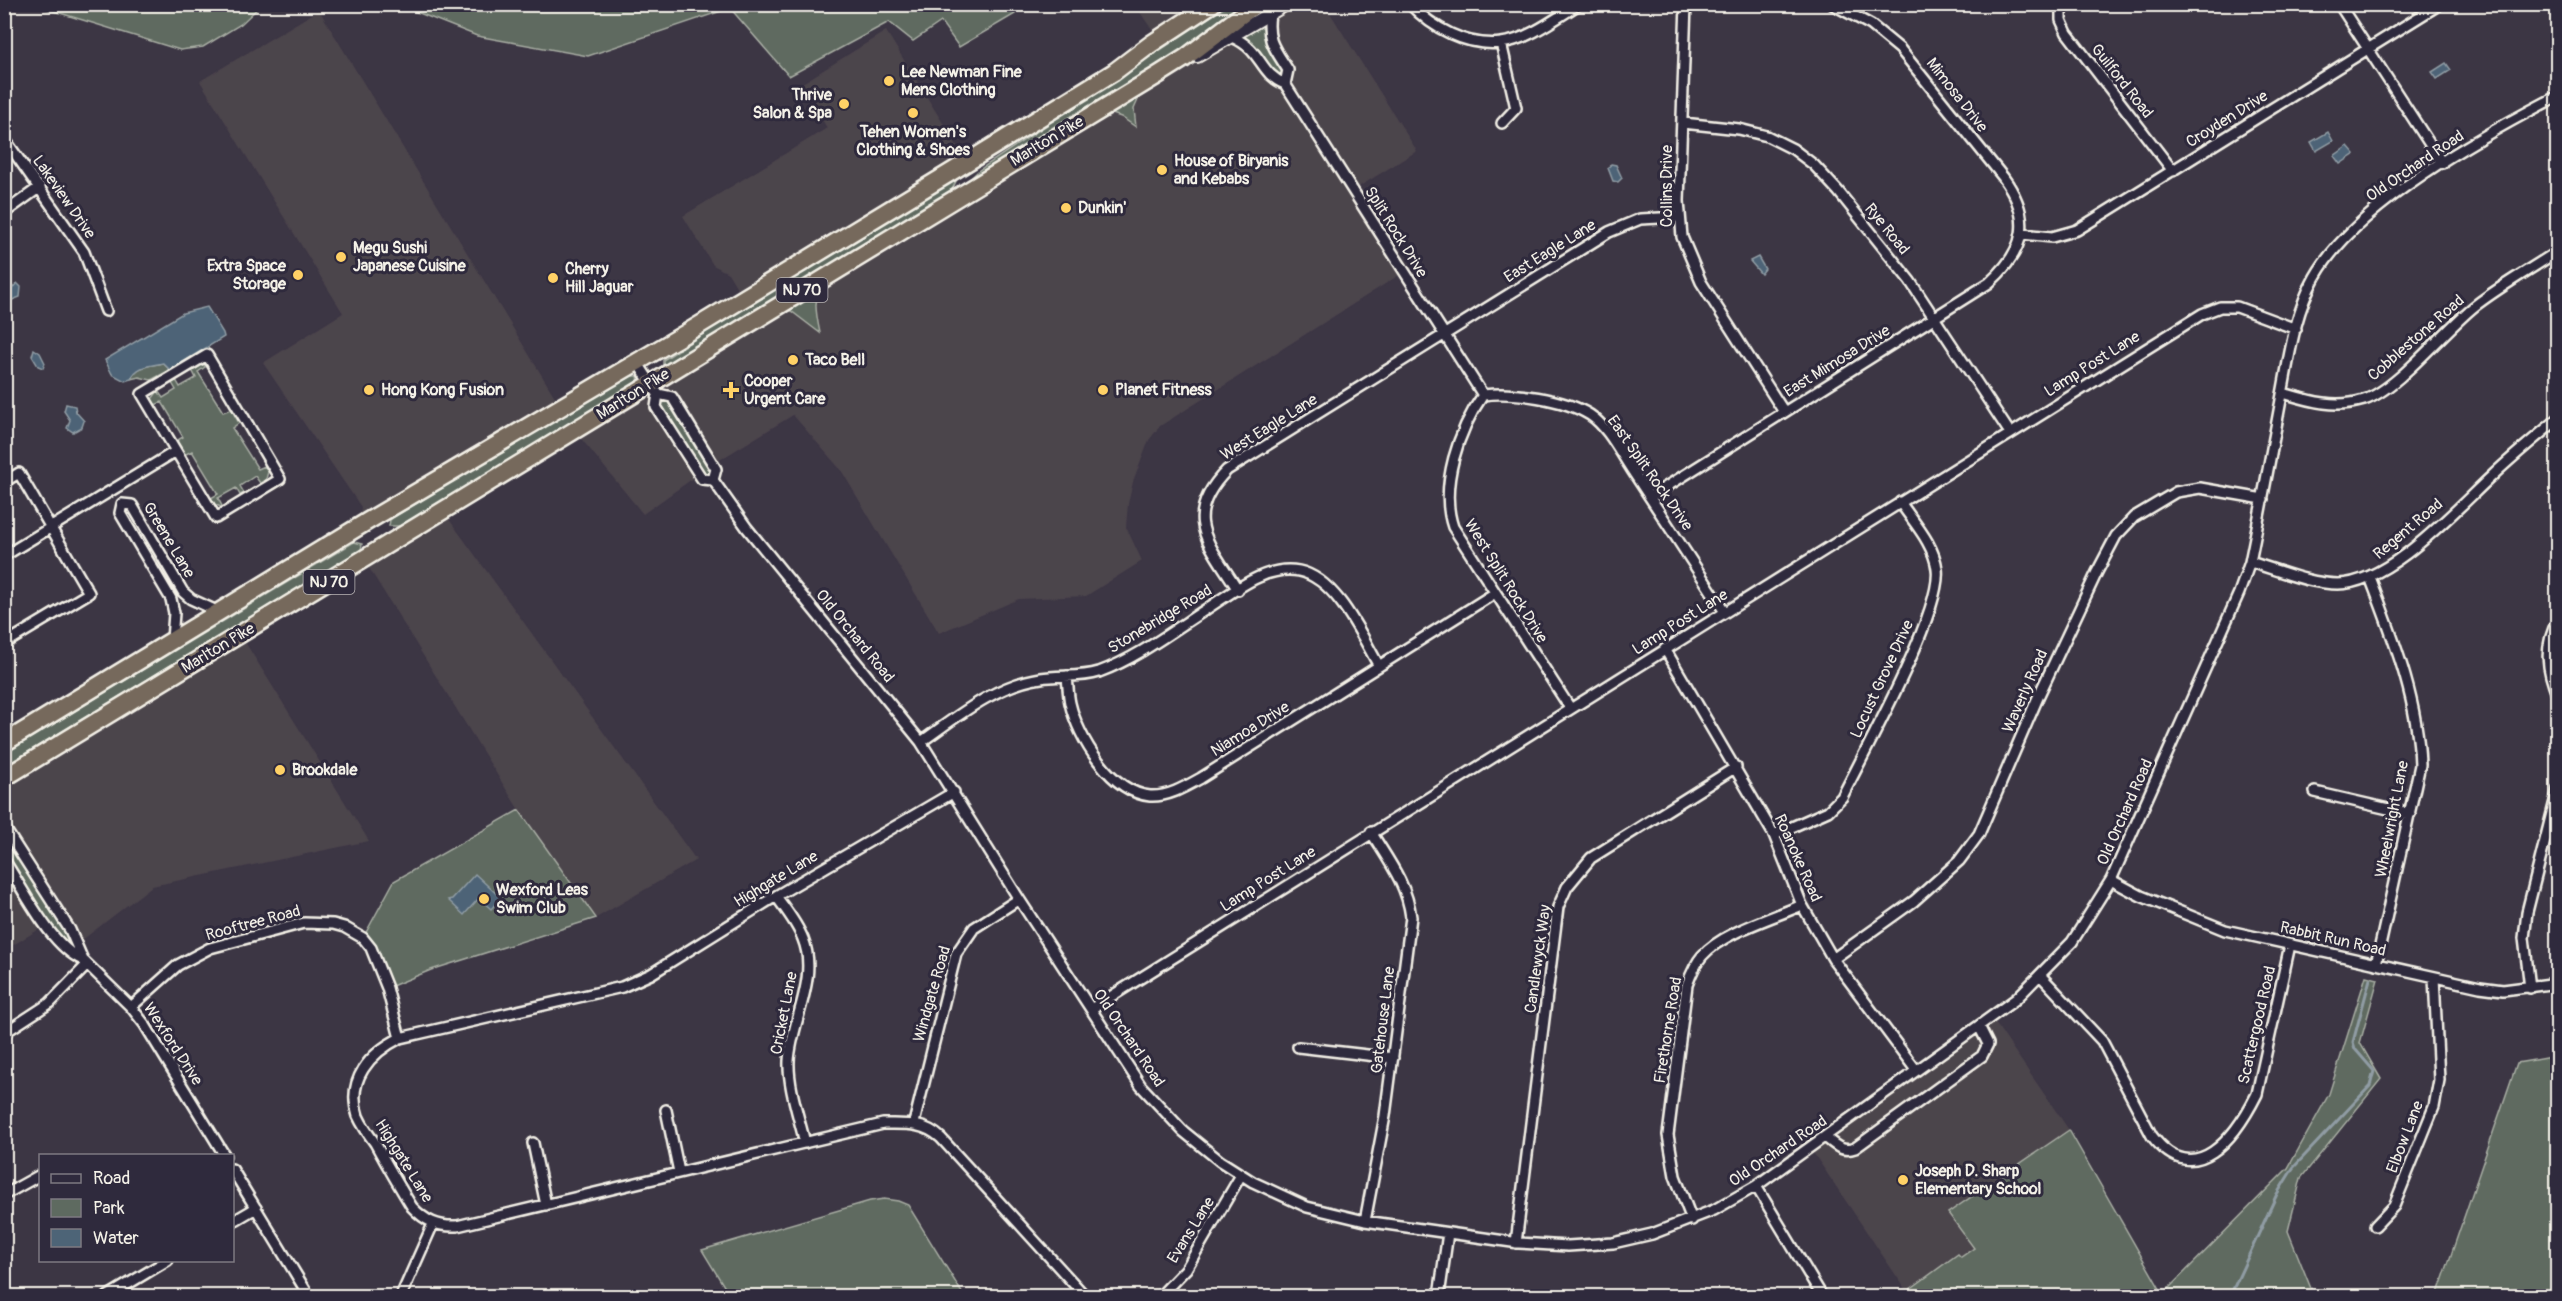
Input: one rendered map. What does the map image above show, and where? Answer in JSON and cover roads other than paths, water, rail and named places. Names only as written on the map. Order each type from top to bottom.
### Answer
[{"type":"highway","name":"Marlton Pike","points":[[4,743],[368,521],[637,362],[982,153],[1114,72],[1151,44],[1212,4]]},
{"type":"highway","name":"Marlton Pike","points":[[4,778],[351,568],[655,388],[952,199],[1263,9]]},
{"type":"highway","points":[[952,199],[963,172],[982,153]]},
{"type":"street","points":[[1158,75],[1232,37],[1263,9],[1286,4]]},
{"type":"street","points":[[1410,4],[1430,23],[1447,32],[1462,38],[1501,43],[1538,29],[1579,4]]},
{"type":"street","name":"Collins Drive","points":[[1686,4],[1680,217],[1682,237],[1701,282],[1784,412]]},
{"type":"street","name":"Mimosa Drive","points":[[1832,4],[1871,25],[1907,56],[2016,194],[2021,213],[2022,234]]},
{"type":"street","name":"Guilford Road","points":[[2061,4],[2061,20],[2067,33],[2173,171]]},
{"type":"street","points":[[2339,4],[2442,163]]},
{"type":"street","name":"Croyden Drive","points":[[2022,234],[2052,237],[2066,235],[2440,4]]},
{"type":"street","name":"Split Rock Drive","points":[[1263,9],[1270,41],[1288,70],[1285,84]]},
{"type":"street","name":"Split Rock Drive","points":[[1232,37],[1246,43],[1254,51],[1272,79],[1285,84],[1483,395]]},
{"type":"street","points":[[1501,43],[1516,108],[1502,123]]},
{"type":"street","name":"Old Orchard Road","points":[[637,362],[655,388],[672,397],[716,468],[713,480],[747,528],[921,742],[1019,899],[1141,1086],[1207,1151],[1241,1175],[1289,1200],[1365,1221],[1516,1243],[1568,1246],[1613,1243],[1652,1234],[1692,1220],[1756,1186],[2016,999],[2072,942],[2111,880],[2230,613],[2250,562],[2296,329],[2315,277],[2343,239],[2378,207],[2442,163],[2523,114],[2558,96]]},
{"type":"street","name":"Rye Road","points":[[1683,123],[1739,129],[1767,136],[1793,149],[1807,160],[1838,191],[1910,281],[2010,433]]},
{"type":"street","name":"Lakeview Drive","points":[[4,138],[84,252],[106,311]]},
{"type":"street","points":[[4,213],[40,187]]},
{"type":"street","name":"East Eagle Lane","points":[[1444,335],[1623,224],[1640,219],[1680,217]]},
{"type":"street","name":"East Mimosa Drive","points":[[1650,497],[1989,283],[2015,255],[2022,234]]},
{"type":"street","name":"Cobblestone Road","points":[[2283,393],[2323,405],[2366,400],[2386,388],[2476,305],[2558,251]]},
{"type":"street","name":"Lamp Post Lane","points":[[1091,1009],[2202,314],[2220,307],[2237,307],[2296,329]]},
{"type":"street","name":"West Eagle Lane","points":[[1238,590],[1204,535],[1201,518],[1204,502],[1212,485],[1227,470],[1444,335]]},
{"type":"street","points":[[207,355],[280,479],[216,518],[176,451],[142,394],[207,355]]},
{"type":"street","name":"Old Orchard Road","points":[[655,388],[656,407],[692,465],[702,479],[713,480]]},
{"type":"street","name":"East Split Rock Drive","points":[[1483,395],[1503,392],[1527,396],[1570,406],[1590,415],[1601,425],[1725,612]]},
{"type":"street","name":"West Split Rock Drive","points":[[1483,395],[1470,414],[1455,458],[1448,507],[1453,527],[1570,708]]},
{"type":"street","name":"Regent Road","points":[[2250,562],[2319,582],[2338,584],[2359,582],[2370,577],[2385,569],[2418,543],[2558,419]]},
{"type":"street","points":[[4,556],[176,451]]},
{"type":"street","points":[[4,482],[19,473],[89,593],[4,644]]},
{"type":"street","name":"Waverly Road","points":[[1833,959],[1914,901],[1959,861],[1978,834],[2097,572],[2116,536],[2154,503],[2176,492],[2200,488],[2263,499]]},
{"type":"street","name":"Greene Lane","points":[[114,489],[122,504],[120,513],[171,599],[175,627],[172,641]]},
{"type":"street","name":"Locust Grove Drive","points":[[1774,835],[1828,811],[1842,797],[1929,615],[1938,582],[1937,568],[1931,548],[1900,502]]},
{"type":"street","name":"Greene Lane","points":[[122,504],[132,505],[183,592],[200,604],[219,612]]},
{"type":"street","name":"Stonebridge Road","points":[[921,742],[972,706],[1001,690],[1040,678],[1096,673],[1125,661],[1270,572],[1300,571],[1314,576],[1336,596],[1379,666]]},
{"type":"street","name":"Wheelwright Lane","points":[[2370,577],[2405,673],[2419,738],[2420,765],[2376,964]]},
{"type":"street","name":"Niamoa Drive","points":[[1067,676],[1069,702],[1076,723],[1102,765],[1122,786],[1136,793],[1151,796],[1167,794],[1201,778],[1495,593]]},
{"type":"street","points":[[2558,620],[2548,646],[2547,664],[2558,697]]},
{"type":"street","name":"Roanoke Road","points":[[1665,649],[1774,835],[1802,906],[1833,959],[1916,1070]]},
{"type":"street","name":"Candlewyck Way","points":[[1516,1243],[1558,908],[1567,887],[1592,858],[1736,767]]},
{"type":"street","points":[[2530,988],[2524,938],[2527,912],[2558,789]]},
{"type":"street","name":"Highgate Lane","points":[[954,792],[776,896],[651,974],[622,987],[399,1038],[381,1047],[367,1062],[359,1077],[355,1096],[358,1116],[412,1207],[420,1216],[433,1224],[457,1226],[883,1124],[914,1124],[932,1131],[941,1138],[1085,1296]]},
{"type":"street","points":[[2315,792],[2410,814]]},
{"type":"street","name":"Wexford Drive","points":[[4,827],[70,930],[85,962]]},
{"type":"street","name":"Gatehouse Lane","points":[[1365,1221],[1393,1058],[1411,917],[1404,883],[1371,832]]},
{"type":"street","name":"Wexford Drive","points":[[4,860],[55,940],[70,955],[85,962],[131,1007],[168,1060],[224,1154]]},
{"type":"street","name":"Rabbit Run Road","points":[[2111,880],[2141,896],[2200,921],[2225,930],[2290,945],[2503,990],[2558,983]]},
{"type":"street","name":"Cricket Lane","points":[[776,896],[796,924],[804,940],[807,955],[808,971],[790,1047],[789,1063],[805,1143]]},
{"type":"street","name":"Windgate Road","points":[[914,1124],[956,954],[974,928],[1019,899]]},
{"type":"street","name":"Firethorne Road","points":[[1692,1220],[1675,1176],[1668,1135],[1687,985],[1694,968],[1703,955],[1717,944],[1802,906]]},
{"type":"street","name":"Rooftree Road","points":[[131,1007],[178,965],[210,948],[304,923],[333,924],[344,927],[363,938],[371,948],[387,987],[399,1038]]},
{"type":"street","name":"Scattergood Road","points":[[2041,976],[2102,1041],[2160,1147],[2173,1155],[2190,1159],[2205,1156],[2218,1149],[2246,1116],[2257,1094],[2290,945]]},
{"type":"street","points":[[4,1033],[50,1003],[85,962]]},
{"type":"street","name":"Elbow Lane","points":[[2375,1226],[2394,1206],[2434,1107],[2439,1080],[2434,977]]},
{"type":"street","points":[[1825,1137],[1847,1151],[1855,1148],[1982,1056],[1988,1044],[1979,1026]]},
{"type":"street","points":[[1298,1047],[1393,1058]]},
{"type":"street","points":[[666,1110],[680,1172]]},
{"type":"street","points":[[533,1143],[546,1205]]},
{"type":"street","points":[[234,1172],[309,1296]]},
{"type":"street","name":"Evans Lane","points":[[1160,1296],[1186,1269],[1241,1175]]},
{"type":"street","points":[[4,1195],[39,1176]]},
{"type":"street","points":[[1756,1186],[1822,1296]]},
{"type":"street","points":[[234,1221],[256,1208]]},
{"type":"street","points":[[401,1296],[433,1224]]},
{"type":"street","points":[[1439,1296],[1448,1233]]},
{"type":"street","points":[[108,1296],[165,1262]]},
{"type":"water","points":[[2446,63],[2451,70],[2437,79],[2432,72]]},
{"type":"water","points":[[2328,132],[2333,141],[2316,151],[2311,142]]},
{"type":"water","points":[[2348,146],[2355,154],[2340,164],[2334,156]]},
{"type":"water","points":[[1611,164],[1616,165],[1622,178],[1618,182],[1613,181],[1608,168]]},
{"type":"water","points":[[1758,257],[1765,269],[1761,274],[1750,261]]},
{"type":"water","points":[[17,283],[21,287],[20,297],[10,301],[10,291]]},
{"type":"water","points":[[207,307],[224,337],[170,370],[163,363],[149,366],[140,369],[131,379],[125,381],[112,374],[105,360],[183,313]]},
{"type":"water","points":[[34,349],[40,353],[45,363],[43,368],[38,366],[32,356]]},
{"type":"water","points":[[66,404],[75,406],[76,412],[84,421],[82,427],[73,432],[67,428],[70,420],[64,411]]},
{"type":"water","points":[[475,874],[501,898],[491,909],[479,898],[464,915],[448,900],[452,899]]},
{"type":"waterway","points":[[2230,1296],[2277,1194],[2293,1168],[2370,1086],[2374,1071],[2355,1049],[2353,1042],[2370,979]]},
{"type":"place","name":"Lee Newman Fine Mens Clothing","points":[[889,81]]},
{"type":"place","name":"Thrive Salon & Spa","points":[[844,104]]},
{"type":"place","name":"Tehen Women's Clothing & Shoes","points":[[913,113]]},
{"type":"place","name":"House of Biryanis and Kebabs","points":[[1162,170]]},
{"type":"place","name":"Dunkin'","points":[[1066,208]]},
{"type":"place","name":"Megu Sushi Japanese Cuisine","points":[[341,257]]},
{"type":"place","name":"Extra Space Storage","points":[[298,275]]},
{"type":"place","name":"Cherry Hill Jaguar","points":[[553,278]]},
{"type":"place","name":"Taco Bell","points":[[793,360]]},
{"type":"place","name":"Hong Kong Fusion","points":[[369,390]]},
{"type":"place","name":"Cooper Urgent Care","points":[[731,390]]},
{"type":"place","name":"Planet Fitness","points":[[1103,390]]},
{"type":"place","name":"Brookdale","points":[[280,770]]},
{"type":"place","name":"Wexford Leas Swim Club","points":[[484,899]]},
{"type":"place","name":"Joseph D. Sharp Elementary School","points":[[1903,1180]]}]
